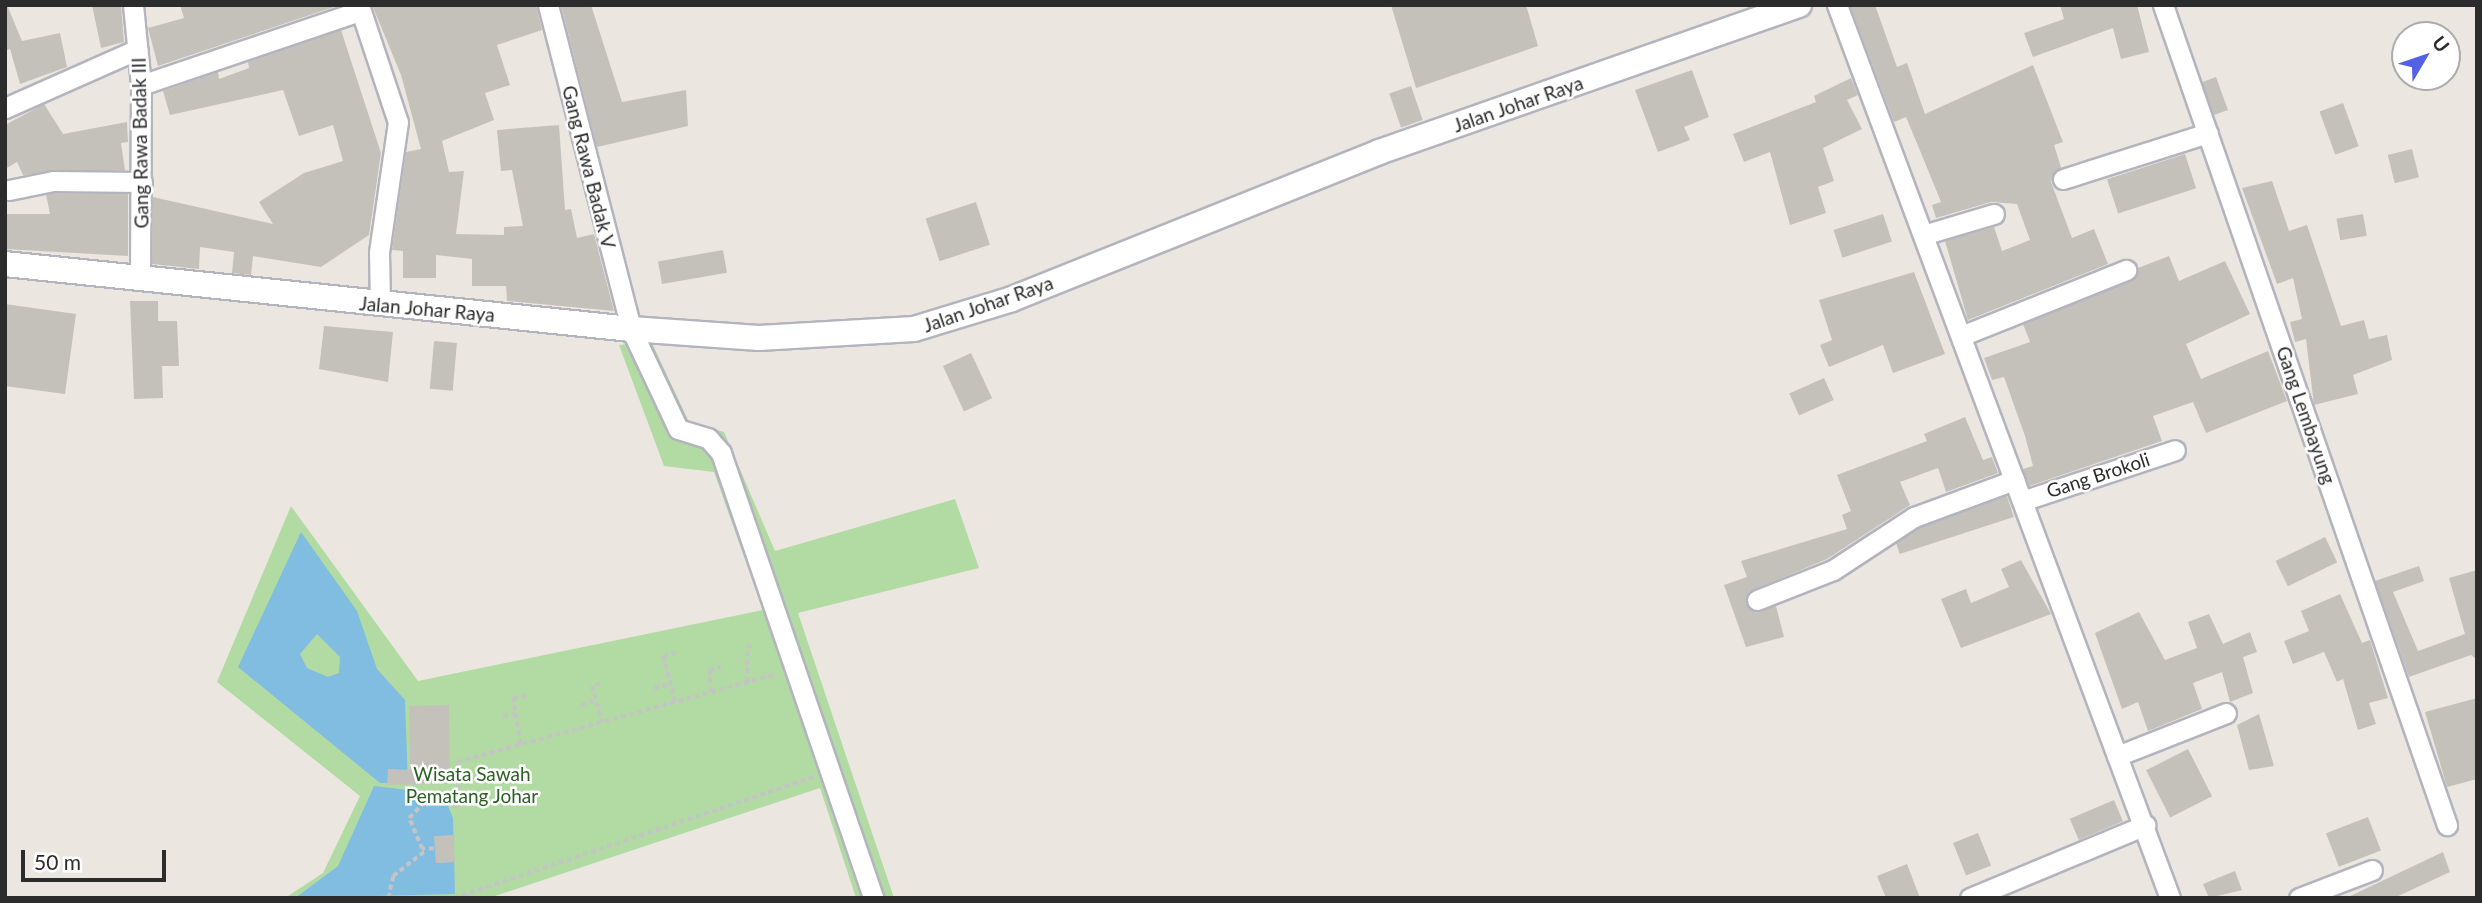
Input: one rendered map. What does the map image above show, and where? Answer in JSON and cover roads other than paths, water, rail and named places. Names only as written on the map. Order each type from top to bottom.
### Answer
[{"type":"street","name":"Gang Rawa Badak III","points":[[133,5],[141,85],[140,280]]},
{"type":"street","name":"Gang Rawa Badak V","points":[[548,5],[631,329],[678,429],[708,438],[721,453],[799,668],[873,898]]},
{"type":"street","name":"Jalan Johar Raya","points":[[5,264],[631,329],[848,337],[960,317],[1379,152],[1799,5]]},
{"type":"street","points":[[1837,5],[2170,898]]},
{"type":"street","name":"Gang Lembayung","points":[[2163,5],[2447,825]]},
{"type":"street","points":[[141,85],[359,8],[398,122],[379,252],[380,305]]},
{"type":"street","points":[[5,108],[138,49]]},
{"type":"street","points":[[2063,178],[2208,133]]},
{"type":"street","points":[[9,190],[53,181],[142,182]]},
{"type":"street","points":[[1923,234],[1994,214]]},
{"type":"street","points":[[1961,336],[2126,270]]},
{"type":"street","name":"Gang Brokoli","points":[[2022,501],[2175,450]]},
{"type":"street","points":[[1757,600],[1833,570],[1914,517],[2014,480]]},
{"type":"street","points":[[2117,757],[2226,713]]},
{"type":"street","points":[[1970,898],[2145,825]]},
{"type":"street","points":[[2299,898],[2372,870]]},
{"type":"water","points":[[301,532],[357,611],[377,669],[405,700],[408,784],[380,783],[238,667]],"holes":[[[317,634],[340,657],[339,673],[328,677],[307,668],[300,654]]]},
{"type":"water","points":[[374,786],[443,794],[453,818],[455,894],[295,898],[338,866]]},
{"type":"park label","name":"Wisata Sawah Pematang Johar","points":[[472,785]]}]
